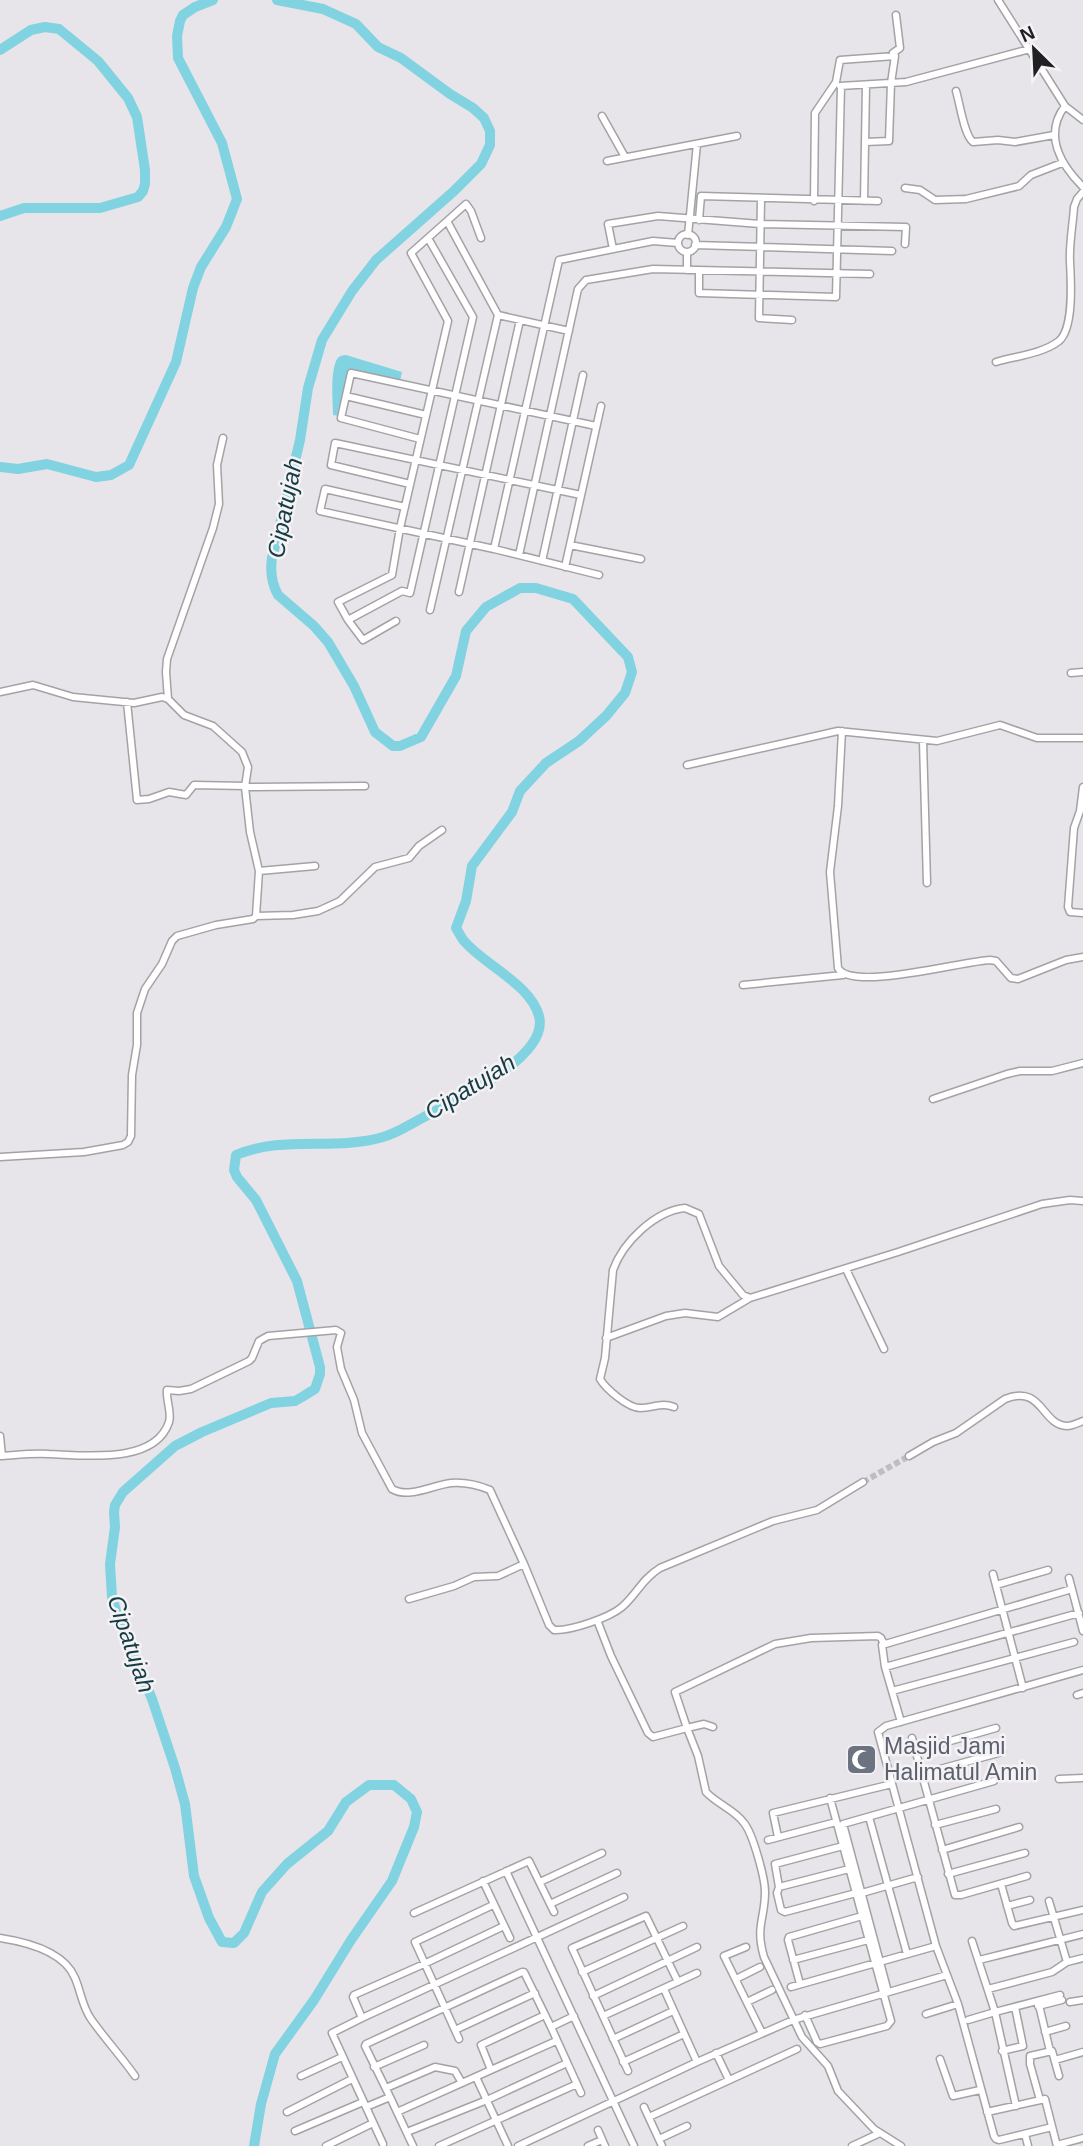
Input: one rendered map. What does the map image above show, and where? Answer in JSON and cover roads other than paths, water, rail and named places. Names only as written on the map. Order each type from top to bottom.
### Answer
[{"type":"street","points":[[998,0],[1065,106],[1083,120]]},
{"type":"street","points":[[864,142],[889,141],[895,56],[893,53],[900,48],[895,15]]},
{"type":"street","points":[[814,201],[815,113],[837,86],[906,82],[1030,49]]},
{"type":"street","points":[[699,271],[699,293],[836,297],[837,86],[840,60],[895,56]]},
{"type":"street","points":[[864,201],[866,85]]},
{"type":"street","points":[[956,91],[967,135],[973,142],[998,139],[1015,142],[1054,135]]},
{"type":"street","points":[[1065,106],[1059,114],[1054,135],[1062,163],[1083,187]]},
{"type":"street","points":[[603,116],[625,158]]},
{"type":"street","points":[[607,161],[737,136]]},
{"type":"street","points":[[688,235],[697,144]]},
{"type":"street","points":[[905,188],[920,190],[935,200],[966,199],[1019,186],[1031,175],[1062,163]]},
{"type":"street","points":[[996,362],[1043,349],[1061,339],[1066,332],[1071,294],[1070,260],[1074,207],[1083,192]]},
{"type":"street","points":[[699,220],[701,197],[878,201]]},
{"type":"street","points":[[761,198],[759,318],[792,320]]},
{"type":"street","points":[[396,621],[363,640],[338,602],[392,575],[400,528],[448,321],[411,253],[466,204],[481,238]]},
{"type":"street","points":[[613,249],[608,224],[657,216],[760,224],[906,227],[905,244]]},
{"type":"street","points":[[430,610],[498,315],[447,222]]},
{"type":"street","points":[[688,235],[693,237],[695,245],[693,250],[687,252],[680,249],[678,243],[683,236],[688,235]]},
{"type":"street","points":[[348,621],[402,591],[410,593],[472,317],[428,238]]},
{"type":"street","points":[[494,549],[559,260],[653,241],[678,243]]},
{"type":"street","points":[[695,245],[892,251]]},
{"type":"street","points":[[687,252],[687,271]]},
{"type":"street","points":[[519,555],[578,289],[586,280],[653,269],[870,274]]},
{"type":"street","points":[[498,315],[569,331]]},
{"type":"street","points":[[459,592],[520,320]]},
{"type":"street","points":[[420,439],[341,418],[351,373],[596,426]]},
{"type":"street","points":[[541,561],[583,375]]},
{"type":"street","points":[[346,396],[426,415]]},
{"type":"street","points":[[565,567],[601,406]]},
{"type":"street","points":[[169,699],[167,659],[213,528],[219,504],[217,466],[223,438]]},
{"type":"street","points":[[410,484],[331,465],[335,443],[581,495]]},
{"type":"street","points":[[405,507],[325,489],[320,511],[599,575]]},
{"type":"street","points":[[570,545],[641,559]]},
{"type":"street","points":[[1071,673],[1083,672]]},
{"type":"street","points":[[0,692],[33,685],[73,697],[127,702],[160,697],[169,699],[184,715],[213,726],[242,752],[247,767],[245,786],[250,832],[259,871],[256,916]]},
{"type":"street","points":[[127,702],[138,800],[169,792],[187,795],[194,785],[365,786]]},
{"type":"street","points":[[687,765],[791,740],[842,731],[923,741],[948,739],[1000,725],[1037,738],[1083,738]]},
{"type":"street","points":[[842,731],[838,806],[830,872],[838,968],[844,975]]},
{"type":"street","points":[[923,741],[927,883]]},
{"type":"street","points":[[1083,787],[1080,811],[1074,828],[1068,907],[1070,912],[1083,913]]},
{"type":"street","points":[[0,1157],[85,1152],[128,1142],[131,1136],[132,1067],[137,1045],[137,1013],[145,989],[177,936],[216,925],[249,921],[256,916],[318,911],[340,901],[375,867],[409,858],[419,846],[442,830]]},
{"type":"street","points":[[259,871],[315,866]]},
{"type":"street","points":[[743,985],[844,975],[865,977],[921,972],[990,960],[996,961],[1011,978],[1018,978],[1066,960],[1083,957]]},
{"type":"street","points":[[933,1099],[1007,1074],[1052,1070],[1083,1063]]},
{"type":"street","points":[[606,1338],[666,1316],[685,1313],[718,1317],[750,1298],[1042,1204],[1083,1201]]},
{"type":"street","points":[[674,1408],[667,1404],[642,1408],[632,1406],[600,1379],[605,1358],[614,1270],[617,1259],[630,1239],[640,1230],[679,1208],[690,1209],[699,1214],[719,1266],[743,1295],[750,1298]]},
{"type":"street","points":[[846,1269],[884,1349]]},
{"type":"street","points":[[0,1436],[1,1456],[46,1454],[108,1457],[127,1453],[161,1436],[170,1420],[167,1390],[184,1391],[200,1386],[251,1360],[261,1339],[281,1334],[332,1330],[341,1332],[337,1343],[338,1359],[354,1400],[362,1433],[392,1489],[402,1493],[452,1483],[481,1486],[489,1490],[551,1628],[560,1630],[611,1615],[622,1607],[642,1582],[660,1568],[773,1521],[817,1510],[863,1482]]},
{"type":"street","points":[[909,1456],[956,1433],[1013,1396],[1033,1399],[1063,1425],[1083,1421]]},
{"type":"street","points":[[409,1600],[474,1577],[498,1576],[524,1564]]},
{"type":"street","points":[[996,1585],[1048,1570]]},
{"type":"street","points":[[993,1574],[1023,1688]]},
{"type":"street","points":[[1069,1578],[1079,1599],[1083,1628]]},
{"type":"street","points":[[901,1721],[885,1667],[881,1647],[884,1644],[1072,1589]]},
{"type":"street","points":[[885,1667],[1079,1613]]},
{"type":"street","points":[[597,1620],[648,1733],[653,1737],[704,1724],[713,1727]]},
{"type":"street","points":[[884,1644],[878,1636],[811,1638],[775,1644],[675,1692],[698,1756],[706,1792],[739,1818],[748,1830],[765,1889],[759,1939],[764,1957],[793,2020],[802,2037],[828,2066],[838,2091],[880,2133],[901,2146]]},
{"type":"street","points":[[892,1692],[1074,1642]]},
{"type":"street","points":[[1052,2127],[996,2139],[980,2090],[958,2004],[936,1946],[878,1732],[881,1728],[901,1721],[1083,1670]]},
{"type":"street","points":[[915,1751],[996,1728]]},
{"type":"street","points":[[912,1738],[954,1893],[958,1896],[1027,1876]]},
{"type":"street","points":[[922,1774],[1002,1752]]},
{"type":"street","points":[[1059,1779],[1083,1778]]},
{"type":"street","points":[[805,2015],[820,2044],[887,2026],[891,2021],[843,1824],[994,1781]]},
{"type":"street","points":[[778,1836],[773,1813],[892,1784]]},
{"type":"street","points":[[833,1798],[836,1822],[849,1869],[859,1893],[868,1940],[877,1963]]},
{"type":"street","points":[[935,1825],[996,1809]]},
{"type":"street","points":[[869,1817],[907,1954]]},
{"type":"street","points":[[768,1840],[836,1822]]},
{"type":"street","points":[[942,1850],[1019,1827]]},
{"type":"street","points":[[843,1846],[776,1864],[780,1910],[783,1912],[918,1877]]},
{"type":"street","points":[[540,1882],[602,1853]]},
{"type":"street","points":[[948,1874],[1025,1853]]},
{"type":"street","points":[[414,1913],[529,1861],[554,1912]]},
{"type":"street","points":[[779,1887],[849,1869]]},
{"type":"street","points":[[506,1871],[634,2146]]},
{"type":"street","points":[[550,1904],[617,1873]]},
{"type":"street","points":[[483,1881],[510,1938]]},
{"type":"street","points":[[1001,1884],[1014,1926],[1083,1910]]},
{"type":"street","points":[[382,2145],[332,2032],[624,1897]]},
{"type":"street","points":[[1007,1906],[1030,1900]]},
{"type":"street","points":[[1049,1901],[1067,1962]]},
{"type":"street","points":[[460,2039],[415,1944],[416,1941],[493,1905]]},
{"type":"street","points":[[628,2071],[572,1950],[645,1916],[658,1937],[678,1982]]},
{"type":"street","points":[[800,1984],[788,1940],[792,1935],[862,1916]]},
{"type":"street","points":[[362,2018],[354,1995],[504,1926]]},
{"type":"street","points":[[582,1972],[683,1926]]},
{"type":"street","points":[[979,1960],[1083,1934]]},
{"type":"street","points":[[0,1938],[41,1948],[68,1968],[74,1975],[89,2016],[135,2076]]},
{"type":"street","points":[[793,1961],[868,1940]]},
{"type":"street","points":[[972,1941],[995,2012],[1016,2106]]},
{"type":"street","points":[[791,1987],[936,1946]]},
{"type":"street","points":[[593,1996],[697,1947]]},
{"type":"street","points":[[746,1947],[724,1956],[762,2033]]},
{"type":"street","points":[[988,1989],[1052,1972],[1067,1962],[1083,1958]]},
{"type":"street","points":[[520,1963],[581,2093]]},
{"type":"street","points":[[736,1979],[760,1967]]},
{"type":"street","points":[[365,2046],[524,1972]]},
{"type":"street","points":[[603,2016],[696,1973]]},
{"type":"street","points":[[518,2146],[716,2053],[805,2015],[947,1976]]},
{"type":"street","points":[[664,1989],[697,2062]]},
{"type":"street","points":[[747,2002],[772,1990]]},
{"type":"street","points":[[455,2030],[535,1993]]},
{"type":"street","points":[[968,2020],[1061,1997]]},
{"type":"street","points":[[1070,2002],[1083,2000]]},
{"type":"street","points":[[1038,2003],[1059,2076]]},
{"type":"street","points":[[926,2014],[958,2004]]},
{"type":"street","points":[[1015,2007],[1023,2046],[1040,2100]]},
{"type":"street","points":[[613,2039],[673,2011]]},
{"type":"street","points":[[491,2070],[481,2045],[545,2015]]},
{"type":"street","points":[[551,2027],[574,2016]]},
{"type":"street","points":[[1045,2032],[1066,2026]]},
{"type":"street","points":[[623,2062],[684,2034]]},
{"type":"street","points":[[361,2038],[413,2146]]},
{"type":"street","points":[[397,2112],[556,2040]]},
{"type":"street","points":[[374,2067],[424,2045]]},
{"type":"street","points":[[1002,2051],[1023,2046]]},
{"type":"street","points":[[649,2117],[796,2049]]},
{"type":"street","points":[[1029,2059],[1050,2051]]},
{"type":"street","points":[[1055,2060],[1083,2052]]},
{"type":"street","points":[[716,2053],[729,2080]]},
{"type":"street","points":[[301,2076],[342,2057]]},
{"type":"street","points":[[940,2059],[953,2096],[980,2090]]},
{"type":"street","points":[[407,2132],[487,2100],[567,2063]]},
{"type":"street","points":[[386,2088],[436,2067],[456,2071],[462,2084]]},
{"type":"street","points":[[476,2077],[508,2146]]},
{"type":"street","points":[[287,2112],[352,2079]]},
{"type":"street","points":[[439,2146],[577,2084]]},
{"type":"street","points":[[295,2131],[390,2097]]},
{"type":"street","points":[[987,2112],[1045,2099],[1057,2146],[1083,2138]]},
{"type":"street","points":[[644,2107],[661,2143],[687,2126]]},
{"type":"street","points":[[326,2146],[373,2123]]},
{"type":"street","points":[[588,2146],[604,2143],[598,2130]]},
{"type":"street","points":[[852,2146],[880,2133]]},
{"type":"street","points":[[1025,2134],[1028,2146]]},
{"type":"water","points":[[346,355],[402,372],[400,381],[349,370],[339,416],[333,415],[333,374],[337,359]]},
{"type":"waterway","name":"Cipatujah","points":[[0,467],[18,469],[47,464],[96,477],[111,475],[129,465],[176,362],[193,288],[201,267],[226,227],[237,199],[222,143],[178,58],[177,36],[183,15],[213,0]]},
{"type":"waterway","name":"Cipatujah","points":[[254,2146],[261,2104],[275,2054],[392,1881],[414,1827],[417,1812],[411,1799],[394,1785],[369,1785],[346,1802],[328,1831],[287,1864],[262,1892],[244,1933],[234,1943],[222,1942],[209,1918],[194,1876],[185,1804],[175,1768],[152,1699],[119,1621],[112,1597],[110,1564],[115,1505],[123,1492],[175,1446],[271,1403],[295,1401],[315,1389],[320,1367],[297,1281],[256,1200],[237,1177],[234,1170],[236,1155],[272,1146],[346,1143],[389,1135],[498,1075],[530,1047],[538,1031],[539,1016],[534,1005],[517,985],[474,951],[456,928],[466,901],[472,866],[512,812],[520,791],[546,763],[579,741],[606,716],[625,693],[632,672],[628,657],[573,599],[536,588],[520,588],[486,607],[466,631],[456,676],[421,737],[400,746],[393,746],[375,732],[354,686],[328,642],[278,595],[272,577],[272,558],[300,440],[308,388],[322,340],[352,291],[376,260],[481,164],[490,145],[490,131],[484,118],[473,108],[401,58],[378,47],[356,24],[323,9],[277,0]]},
{"type":"waterway","name":"Cipatujah","points":[[0,50],[31,30],[45,27],[59,29],[98,61],[128,98],[137,117],[145,170],[145,184],[138,197],[100,208],[24,208],[0,216]]},
{"type":"tunnel","points":[[863,1482],[909,1456]]},
{"type":"place","name":"Masjid Jami Halimatul Amin","points":[[861,1759]]}]
